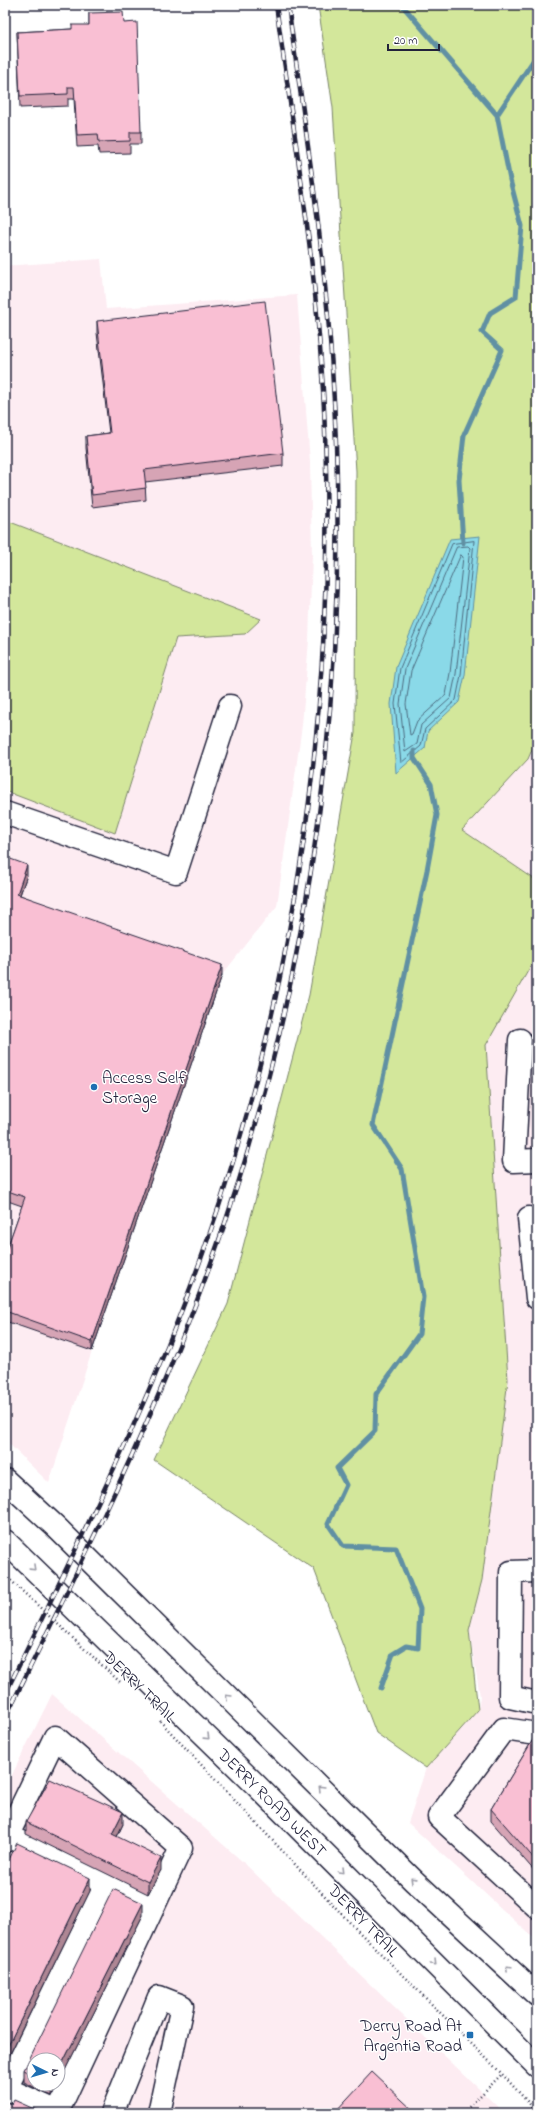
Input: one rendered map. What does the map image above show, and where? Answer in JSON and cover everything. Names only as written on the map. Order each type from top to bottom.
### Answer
[{"type":"main road","points":[[5,813],[176,872],[230,706]]},
{"type":"main road","points":[[520,1040],[514,1161],[537,1160]]},
{"type":"main road","points":[[529,1218],[537,1298]]},
{"type":"main road","points":[[5,1480],[56,1527],[414,1881],[537,1995]]},
{"type":"main road","name":"DERRY ROAD WEST","points":[[5,1541],[255,1784],[537,2066]]},
{"type":"main road","points":[[537,1570],[510,1572],[510,1697],[537,1703]]},
{"type":"main road","points":[[537,1734],[504,1728],[439,1817],[537,1907]]},
{"type":"main road","points":[[106,1884],[5,2089],[58,2113],[181,1848],[55,1737],[6,1838],[106,1884],[153,1907]]},
{"type":"main road","points":[[112,2113],[159,1997],[182,2006],[159,2113]]},
{"type":"path","name":"DERRY TRAIL","points":[[5,1575],[126,1688]]},
{"type":"path","name":"DERRY TRAIL","points":[[160,1721],[357,1930],[502,2074],[537,2112]]},
{"type":"path","points":[[466,2110],[502,2074]]},
{"type":"shaded area","points":[[101,259],[106,309],[297,295],[310,462],[312,555],[309,640],[302,725],[277,906],[222,975],[92,1351],[49,1483],[5,1440],[5,791],[115,833],[176,638],[245,634],[260,620],[5,520],[5,266]]},
{"type":"shaded area","points":[[537,738],[537,881],[462,830],[528,759]]},
{"type":"shaded area","points":[[537,955],[537,1941],[408,1823],[426,1768],[478,1710],[480,1696],[469,1630],[482,1580],[508,1380],[486,1045]]},
{"type":"shaded area","points":[[52,1694],[243,1862],[504,2113],[5,2113],[5,1789]]},
{"type":"green space","points":[[318,5],[537,5],[537,738],[528,759],[462,830],[537,881],[537,955],[486,1045],[508,1380],[482,1580],[469,1630],[478,1710],[426,1768],[376,1733],[314,1569],[154,1460],[228,1304],[309,995],[355,733],[356,471],[333,108]]},
{"type":"green space","points":[[5,520],[261,619],[245,634],[176,638],[115,833],[5,791]]},
{"type":"water","points":[[480,536],[465,675],[459,702],[428,731],[425,748],[396,773],[391,704],[396,667],[450,539]]},
{"type":"building","points":[[123,12],[124,23],[137,22],[141,132],[130,132],[130,141],[99,142],[98,134],[77,135],[74,87],[68,87],[68,94],[20,96],[17,32],[72,29],[72,25],[89,25],[89,13]]},
{"type":"building","points":[[265,301],[283,453],[144,470],[146,488],[92,495],[86,436],[110,433],[97,321]]},
{"type":"building","name":"Access Self Storage","points":[[5,857],[27,865],[17,894],[222,965],[92,1342],[5,1311],[5,1254],[25,1197],[5,1190]]},
{"type":"building","points":[[533,1574],[537,1574],[537,1667],[534,1667]]},
{"type":"building","points":[[537,1733],[537,1862],[491,1809]]},
{"type":"building","points":[[50,1779],[123,1812],[112,1834],[161,1858],[148,1882],[26,1822]]},
{"type":"building","points":[[17,1843],[90,1878],[5,2052],[5,1868]]},
{"type":"building","points":[[113,1889],[143,1903],[66,2056],[66,2052],[33,2052]]},
{"type":"building","points":[[372,2072],[416,2113],[334,2113]]},
{"type":"building","points":[[14,2100],[43,2113],[8,2113]]},
{"type":"waterway","points":[[402,5],[497,115],[510,180],[522,226],[516,297],[490,313],[482,332],[502,350],[464,435],[459,480],[463,543]]},
{"type":"waterway","points":[[497,115],[537,55]]},
{"type":"waterway","points":[[381,1688],[393,1654],[406,1646],[418,1648],[420,1609],[396,1548],[343,1546],[328,1524],[346,1485],[337,1468],[375,1431],[376,1394],[419,1334],[423,1297],[402,1169],[373,1125],[427,870],[437,815],[431,784],[414,758],[414,751]]},
{"type":"railway","points":[[5,1694],[85,1531],[135,1421],[182,1310],[203,1253],[235,1154],[263,1053],[285,951],[303,848],[315,745],[323,641],[326,536],[325,432],[313,271],[276,5]]},
{"type":"railway","points":[[5,1718],[88,1550],[140,1436],[189,1321],[211,1263],[247,1155],[276,1046],[300,934],[318,822],[330,709],[336,595],[337,481],[329,322],[313,186],[288,5]]},
{"type":"place","name":"Access Self Storage","points":[[94,1087]]},
{"type":"place","name":"Derry Road At Argentia Road","points":[[470,2035]]}]
